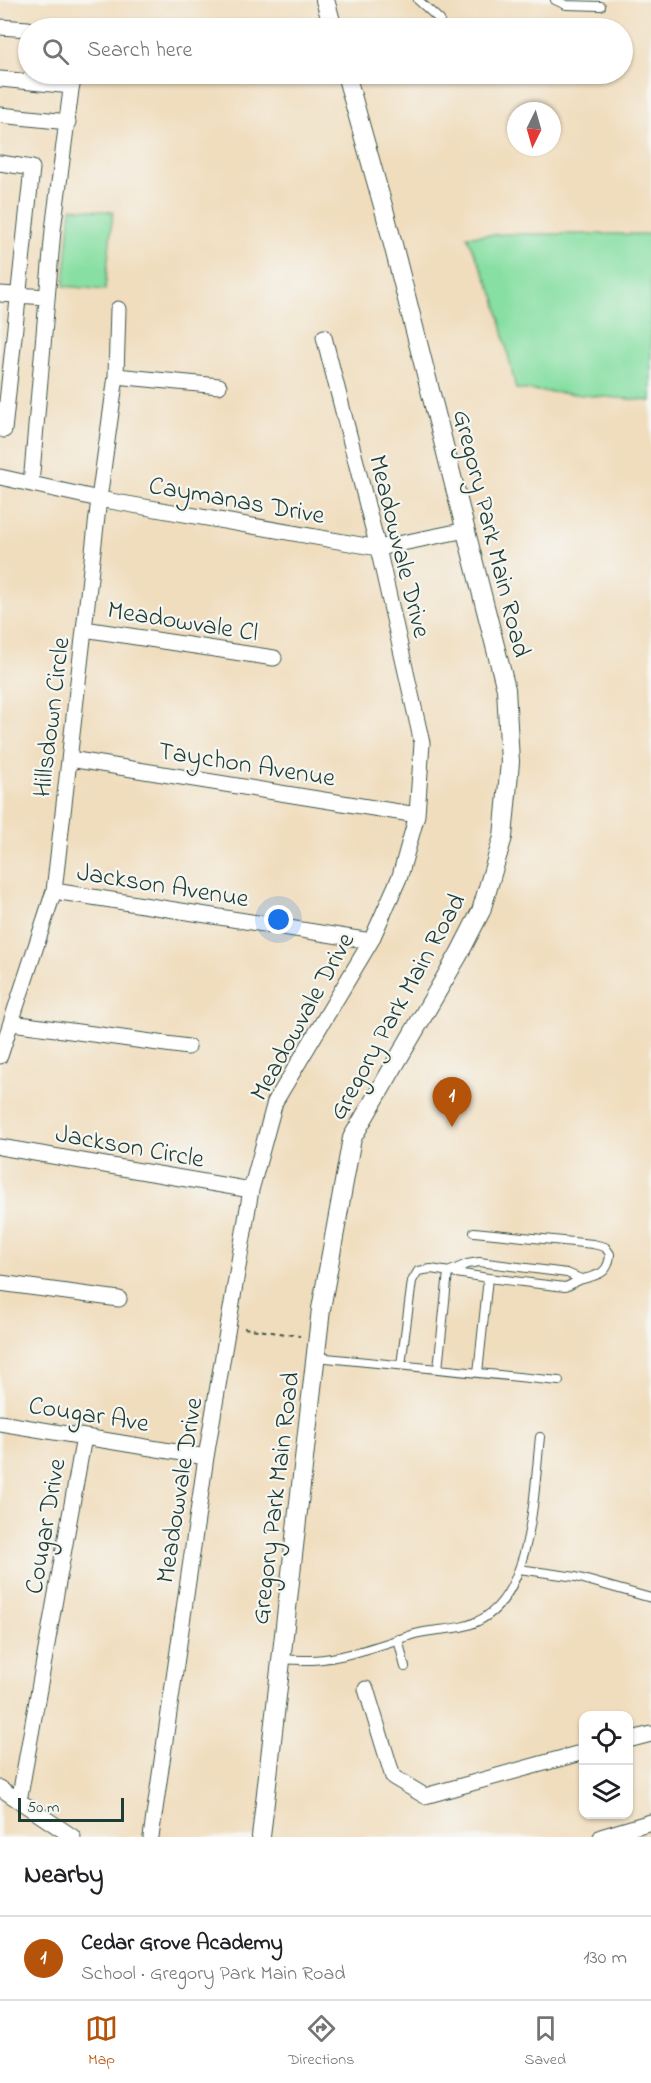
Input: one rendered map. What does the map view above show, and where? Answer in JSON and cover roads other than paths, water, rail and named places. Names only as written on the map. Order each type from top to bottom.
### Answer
[{"type":"street","points":[[325,0],[330,18]]},
{"type":"street","points":[[0,27],[18,28]]},
{"type":"street","points":[[0,79],[18,79]]},
{"type":"street","points":[[31,484],[53,230],[73,84]]},
{"type":"street","name":"Gregory Park Main Road","points":[[261,1837],[321,1309],[352,1137],[459,954],[481,911],[504,837],[510,762],[506,689],[385,213],[349,84]]},
{"type":"street","points":[[0,115],[68,122]]},
{"type":"street","points":[[0,163],[32,168],[4,430]]},
{"type":"street","points":[[0,294],[47,297]]},
{"type":"street","name":"Hillsdown Circle","points":[[0,1056],[54,891],[99,500],[116,376],[118,309]]},
{"type":"street","name":"Meadowvale Drive","points":[[151,1837],[206,1457],[251,1190],[275,1102],[371,941],[400,876],[417,815],[422,743],[378,548],[324,337]]},
{"type":"street","points":[[116,376],[219,386]]},
{"type":"street","name":"Caymanas Drive","points":[[0,477],[99,500],[378,548],[466,530]]},
{"type":"street","name":"Meadowvale Cl","points":[[84,629],[274,658]]},
{"type":"street","name":"Taychon Avenue","points":[[70,759],[417,815]]},
{"type":"street","name":"Jackson Avenue","points":[[54,891],[371,941]]},
{"type":"street","points":[[12,1023],[188,1047]]},
{"type":"street","name":"Jackson Circle","points":[[0,1148],[251,1190]]},
{"type":"street","points":[[0,1284],[119,1299]]},
{"type":"street","name":"Cougar Ave","points":[[0,1423],[206,1457]]},
{"type":"street","name":"Cougar Drive","points":[[19,1801],[84,1437]]},
{"type":"street","points":[[366,1689],[393,1776],[425,1796],[579,1753]]},
{"type":"street","points":[[633,1739],[651,1734]]},
{"type":"street","points":[[0,1788],[73,1837]]},
{"type":"street","points":[[601,1837],[651,1822]]},
{"type":"lane","points":[[418,0],[438,18]]},
{"type":"lane","points":[[555,0],[566,5],[601,6]]},
{"type":"lane","points":[[401,1365],[412,1281],[418,1271],[431,1269],[565,1287],[574,1285],[581,1279],[601,1275],[606,1271],[610,1257],[605,1247],[593,1244],[474,1232]]},
{"type":"lane","points":[[448,1272],[479,1262],[567,1273],[581,1279]]},
{"type":"lane","points":[[438,1369],[448,1272]]},
{"type":"lane","points":[[478,1373],[488,1278]]},
{"type":"lane","points":[[317,1348],[401,1365],[559,1381]]},
{"type":"lane","points":[[281,1659],[315,1660],[343,1654],[420,1633],[478,1622],[492,1612],[505,1598],[519,1569],[530,1533],[540,1437]]},
{"type":"lane","points":[[519,1569],[576,1577],[651,1598]]},
{"type":"lane","points":[[398,1639],[405,1666]]},
{"type":"place","name":"Cedar Grove Academy","points":[[452,1127]]}]
